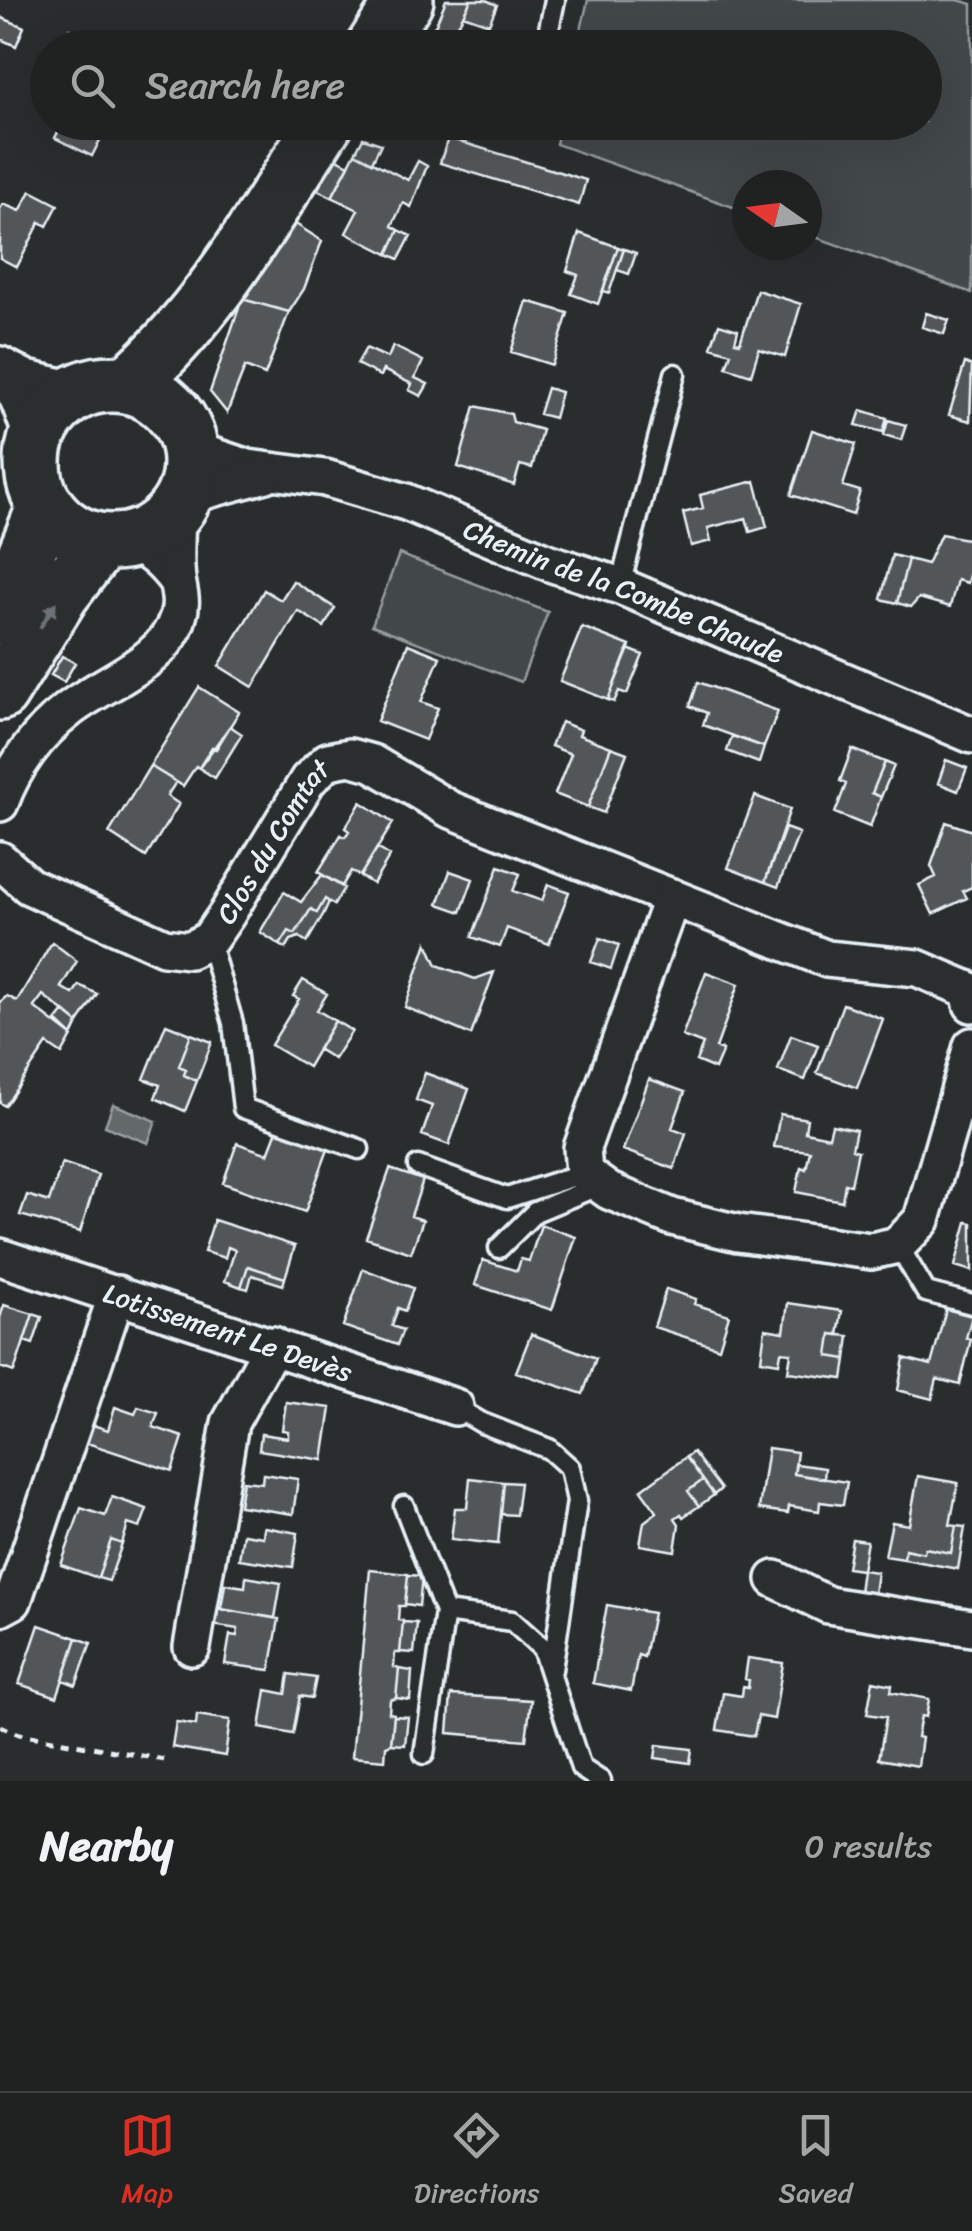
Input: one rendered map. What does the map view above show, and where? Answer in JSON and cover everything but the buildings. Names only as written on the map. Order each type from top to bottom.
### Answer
[{"type":"main road","points":[[386,30],[405,0]]},
{"type":"main road","points":[[142,408],[51,412],[35,444],[33,466],[46,506],[80,536],[114,542],[154,530],[179,505],[191,473],[142,408],[145,369],[224,276],[313,140]]},
{"type":"main road","points":[[0,618],[46,506]]},
{"type":"main road","points":[[0,692],[61,594],[114,542]]},
{"type":"street","name":"Chemin de la Combe Chaude","points":[[1,366],[27,379],[142,408],[222,461],[271,473],[325,478],[406,502],[550,562],[620,586],[972,735]]},
{"type":"street","points":[[1,366],[35,444]]},
{"type":"street","name":"Chemin de la Combe Chaude","points":[[179,505],[208,490],[271,473]]},
{"type":"street","points":[[0,803],[19,765],[41,734],[68,710],[140,663],[164,643],[178,620],[182,598],[177,581],[179,505]]},
{"type":"street","points":[[114,542],[144,548],[161,560],[177,581]]},
{"type":"street","name":"Clos du Comtat","points":[[0,860],[29,886],[152,942],[189,950],[208,940],[308,780],[328,761],[350,756],[372,763],[449,809],[672,897]]},
{"type":"street","points":[[971,994],[917,968],[827,959],[672,897],[582,1148],[592,1179],[609,1192],[672,1216],[738,1233],[871,1250],[898,1245],[922,1220],[972,1046]]},
{"type":"street","name":"Lotissement Le Devès","points":[[0,1257],[456,1407]]},
{"type":"street","points":[[0,1608],[13,1601],[117,1294]]},
{"type":"street","points":[[192,1647],[230,1423],[273,1345]]},
{"type":"street","points":[[775,1579],[828,1605],[972,1628]]},
{"type":"lane","points":[[549,30],[555,0]]},
{"type":"lane","points":[[620,586],[675,374]]},
{"type":"lane","points":[[208,940],[233,1023],[243,1108],[359,1148]]},
{"type":"lane","points":[[418,1166],[506,1198],[592,1179]]},
{"type":"lane","points":[[499,1248],[535,1212],[592,1179]]},
{"type":"lane","points":[[898,1245],[926,1292],[972,1304]]},
{"type":"lane","points":[[456,1407],[482,1424],[549,1449],[570,1468],[578,1501],[551,1675]]},
{"type":"lane","points":[[404,1506],[445,1612],[424,1754]]},
{"type":"lane","points":[[445,1612],[512,1621],[542,1648],[581,1768],[600,1781]]},
{"type":"path","points":[[0,1726],[20,1734],[164,1760]]},
{"type":"shaded area","points":[[588,0],[958,0],[972,4],[972,293],[822,239],[822,170],[732,170],[732,207],[556,144],[557,140],[942,140],[942,30],[581,30]]},
{"type":"shaded area","points":[[399,554],[548,612],[521,682],[372,625]]},
{"type":"shaded area","points":[[113,1104],[156,1121],[148,1143],[105,1126]]}]
